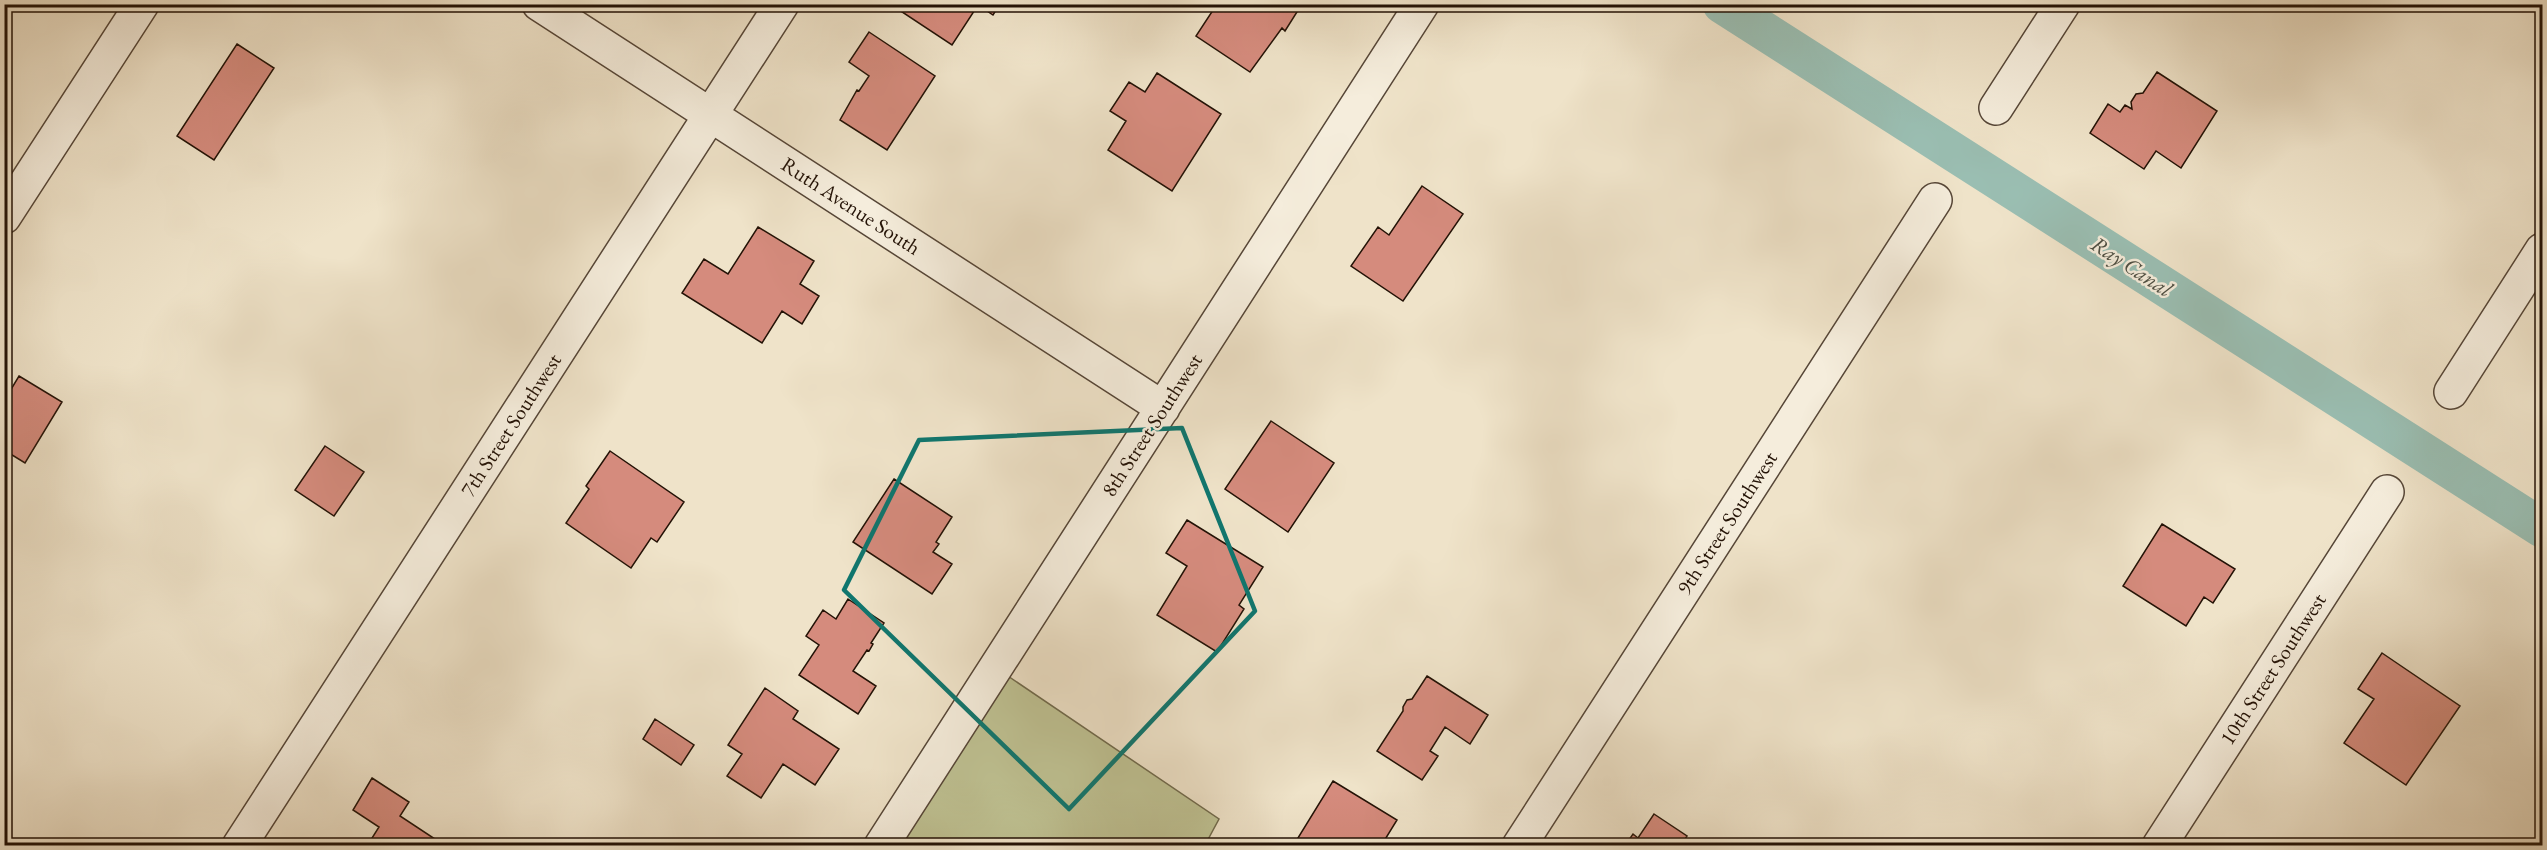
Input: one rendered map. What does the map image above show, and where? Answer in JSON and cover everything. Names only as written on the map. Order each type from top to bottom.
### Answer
[{"type":"street","points":[[4,217],[142,4]]},
{"type":"street","name":"Ruth Avenue South","points":[[539,4],[1163,408]]},
{"type":"street","name":"7th Street Southwest","points":[[239,846],[782,4]]},
{"type":"street","name":"8th Street Southwest","points":[[881,846],[1422,4]]},
{"type":"street","points":[[1996,108],[2062,4]]},
{"type":"street","name":"9th Street Southwest","points":[[1519,846],[1935,200]]},
{"type":"street","points":[[2451,392],[2542,250]]},
{"type":"street","name":"10th Street Southwest","points":[[2159,846],[2387,492]]},
{"type":"highlighted area","points":[[1182,428],[1255,611],[1069,809],[844,590],[919,440]]},
{"type":"green space","points":[[1002,672],[1219,819],[1205,845],[886,846]]},
{"type":"building","points":[[890,4],[1000,4],[993,15],[978,5],[952,45]]},
{"type":"building","points":[[1217,4],[1302,4],[1285,31],[1282,28],[1250,72],[1196,36]]},
{"type":"building","points":[[869,32],[935,76],[887,150],[840,120],[857,90],[859,91],[869,76],[849,62]]},
{"type":"building","points":[[237,44],[274,68],[214,160],[177,136]]},
{"type":"building","points":[[2157,72],[2217,111],[2181,168],[2156,151],[2144,169],[2090,133],[2108,104],[2120,112],[2125,105],[2132,109],[2131,102],[2136,94],[2143,93]]},
{"type":"building","points":[[1157,73],[1221,114],[1172,191],[1108,150],[1126,121],[1110,111],[1129,82],[1145,92]]},
{"type":"building","points":[[1422,186],[1463,214],[1403,301],[1351,266],[1378,227],[1389,235]]},
{"type":"building","points":[[758,227],[814,261],[800,284],[819,296],[802,324],[782,311],[762,343],[682,293],[704,259],[728,274]]},
{"type":"building","points":[[19,376],[62,402],[25,463],[4,450],[4,401]]},
{"type":"building","points":[[1271,421],[1334,463],[1288,532],[1225,489]]},
{"type":"building","points":[[325,446],[364,472],[334,516],[295,490]]},
{"type":"building","points":[[610,451],[684,502],[657,542],[651,538],[631,568],[566,523],[589,489],[586,486]]},
{"type":"building","points":[[894,479],[952,517],[936,542],[939,544],[933,552],[952,564],[932,594],[853,542]]},
{"type":"building","points":[[1187,520],[1263,567],[1239,605],[1244,609],[1217,652],[1157,615],[1187,566],[1166,553]]},
{"type":"building","points":[[2162,524],[2235,569],[2213,603],[2204,597],[2186,626],[2123,586]]},
{"type":"building","points":[[848,599],[884,623],[871,643],[873,644],[869,651],[867,650],[853,671],[876,686],[858,714],[799,675],[819,645],[806,636],[823,610],[836,619]]},
{"type":"building","points":[[2382,653],[2460,706],[2406,785],[2344,743],[2374,699],[2358,689]]},
{"type":"building","points":[[1427,676],[1488,715],[1470,744],[1445,727],[1430,751],[1438,756],[1422,780],[1377,751],[1403,711],[1407,700],[1412,699]]},
{"type":"building","points":[[765,688],[798,711],[793,719],[839,749],[815,785],[783,764],[761,798],[727,776],[742,754],[728,745]]},
{"type":"building","points":[[655,719],[694,745],[681,765],[643,739]]},
{"type":"building","points":[[372,778],[409,802],[400,816],[435,839],[431,846],[367,846],[379,827],[353,810]]},
{"type":"building","points":[[1333,781],[1397,820],[1381,846],[1293,846]]},
{"type":"building","points":[[1654,814],[1687,836],[1681,846],[1626,844],[1633,834],[1638,838]]},
{"type":"waterway","name":"Ray Canal","points":[[1722,4],[2542,528]]}]
